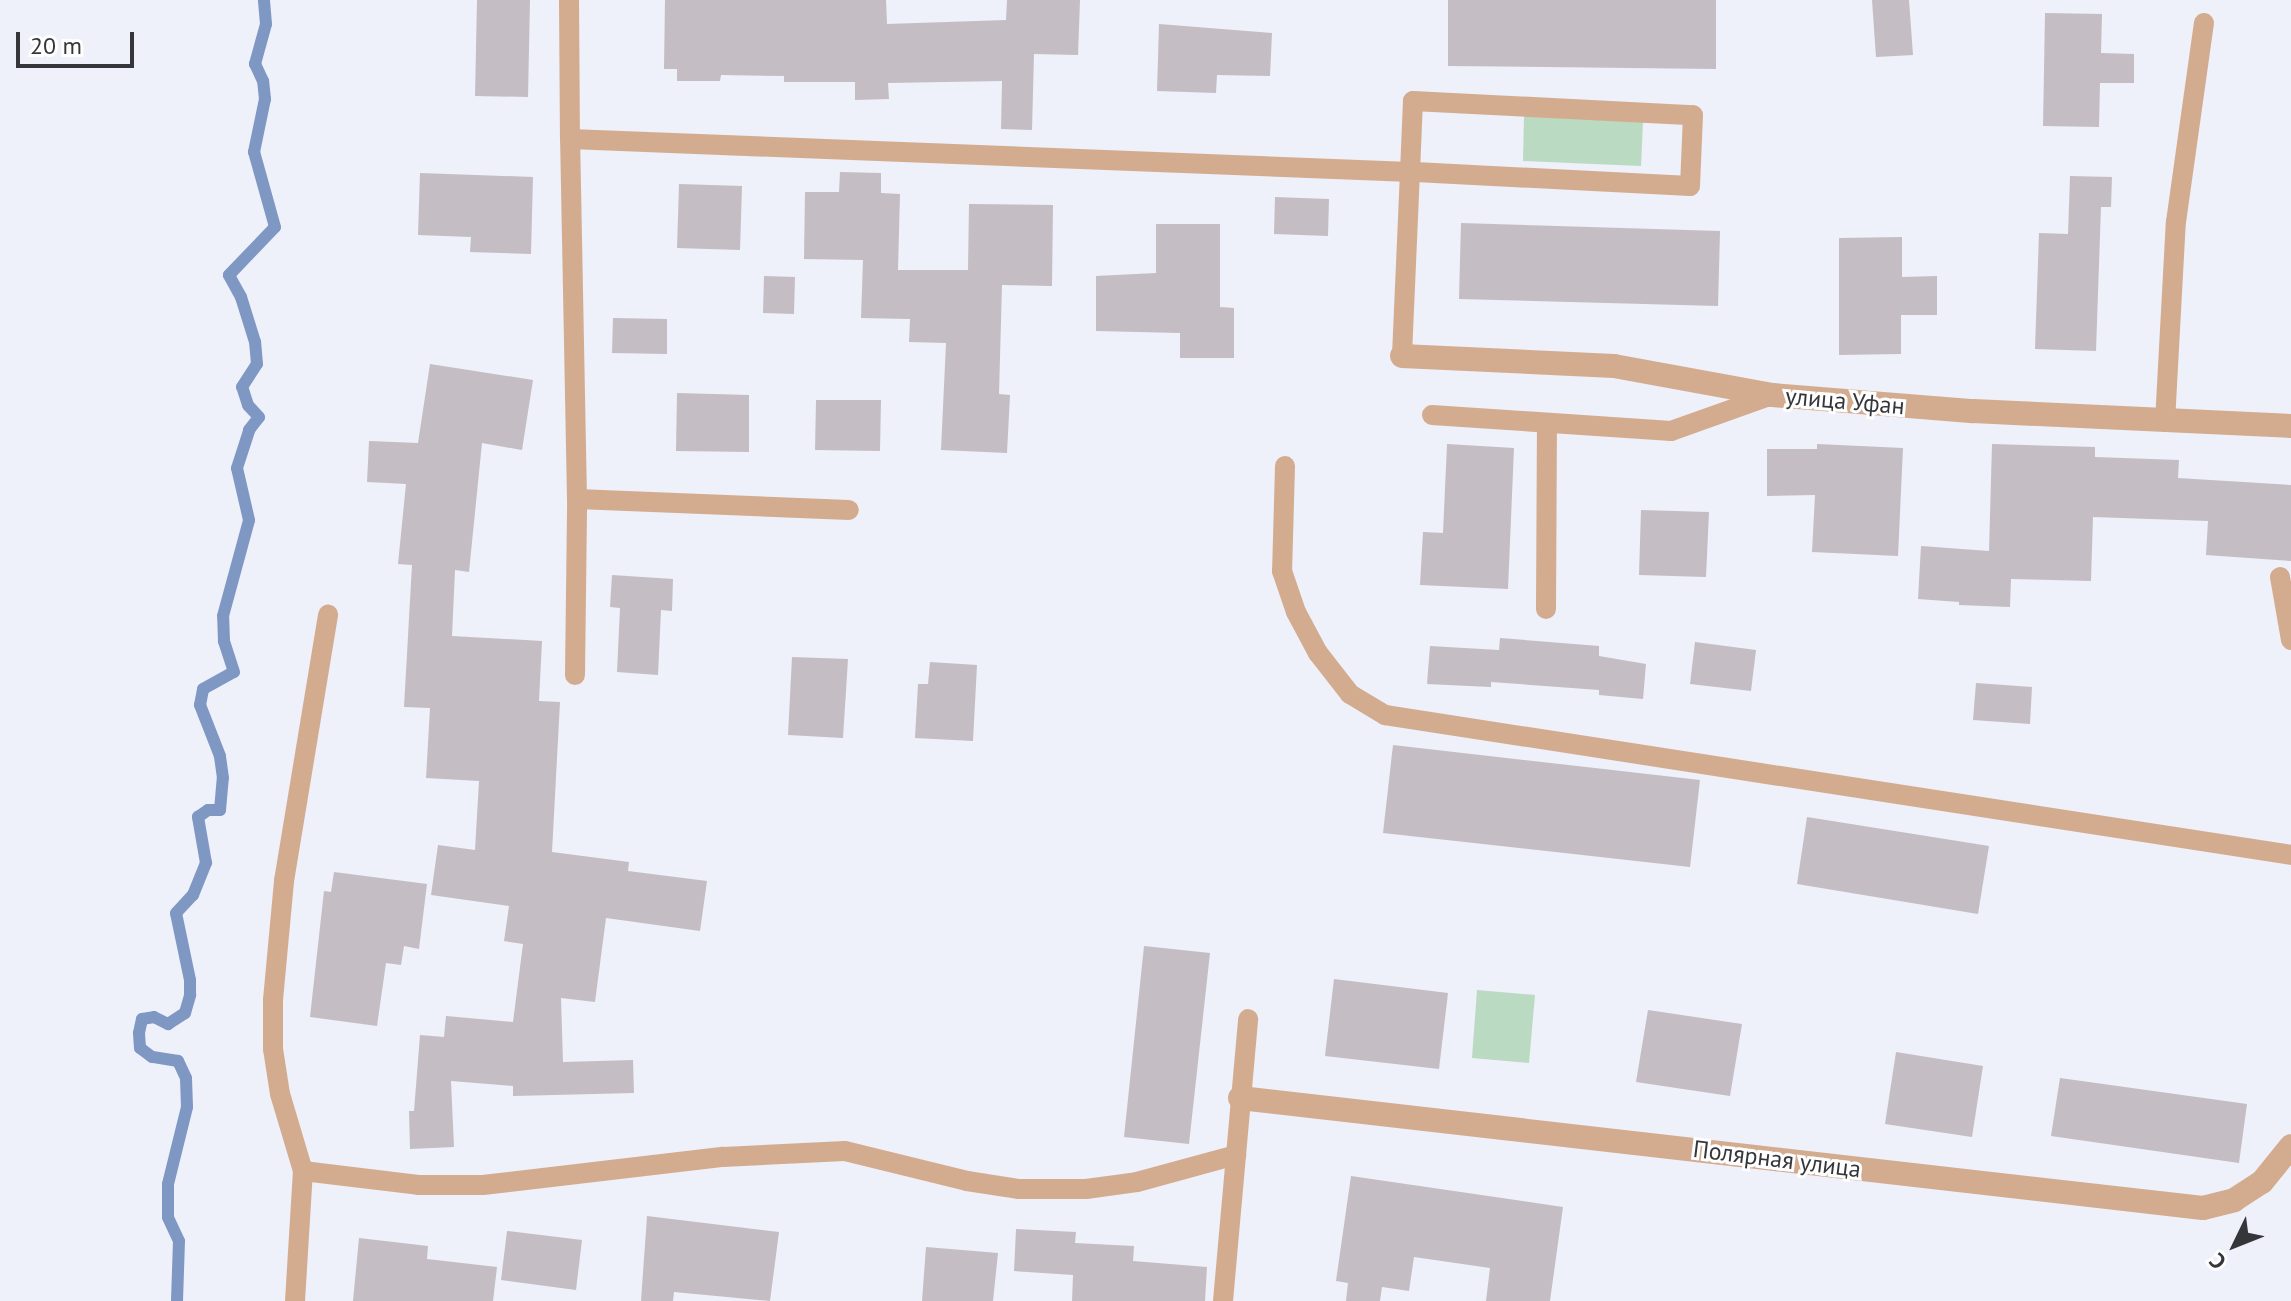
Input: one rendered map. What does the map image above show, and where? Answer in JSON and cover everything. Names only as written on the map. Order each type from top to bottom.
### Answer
[{"type":"street","name":"улица Уфан","points":[[1402,356],[1614,366],[1772,395],[2165,422],[2291,426]]},
{"type":"street","name":"Полярная улица","points":[[1240,1098],[2203,1208],[2234,1200],[2262,1182],[2291,1146]]},
{"type":"lane","points":[[569,0],[577,499],[575,675]]},
{"type":"lane","points":[[2165,422],[2176,222],[2204,23]]},
{"type":"lane","points":[[570,139],[1410,172],[1690,186],[1693,115],[1413,101],[1410,172],[1402,356]]},
{"type":"lane","points":[[1432,415],[1671,431],[1772,395]]},
{"type":"lane","points":[[1546,609],[1547,425]]},
{"type":"lane","points":[[1285,466],[1282,571],[1296,612],[1318,653],[1350,694],[1385,715],[2291,855]]},
{"type":"lane","points":[[577,499],[849,510]]},
{"type":"lane","points":[[2280,577],[2291,640]]},
{"type":"lane","points":[[295,1301],[303,1171],[280,1094],[273,1049],[273,1000],[284,881],[328,615]]},
{"type":"lane","points":[[1223,1301],[1248,1019]]},
{"type":"lane","points":[[303,1171],[418,1185],[483,1185],[723,1157],[845,1151],[967,1181],[1019,1189],[1086,1189],[1137,1182],[1236,1155]]},
{"type":"green space","points":[[1524,115],[1643,121],[1641,166],[1523,161]]},
{"type":"green space","points":[[1477,990],[1535,995],[1529,1063],[1472,1058]]},
{"type":"building","points":[[477,0],[530,0],[528,97],[475,96]]},
{"type":"building","points":[[665,0],[886,0],[887,24],[1006,20],[1007,0],[1080,0],[1078,55],[1034,54],[1032,130],[1001,129],[1002,81],[888,83],[889,99],[855,100],[855,82],[784,82],[784,76],[721,75],[720,81],[677,81],[677,69],[664,69]]},
{"type":"building","points":[[1448,0],[1716,0],[1716,69],[1448,66]]},
{"type":"building","points":[[1872,0],[1909,0],[1913,55],[1876,57]]},
{"type":"building","points":[[2045,13],[2102,14],[2101,53],[2134,54],[2134,83],[2100,83],[2099,127],[2043,126]]},
{"type":"building","points":[[1159,24],[1272,33],[1270,76],[1217,75],[1216,93],[1157,91]]},
{"type":"building","points":[[840,172],[881,173],[881,193],[900,194],[898,270],[968,270],[969,204],[1053,205],[1052,286],[1002,285],[999,394],[1010,395],[1007,453],[941,450],[946,343],[909,342],[910,319],[861,318],[863,260],[804,259],[805,192],[839,192]]},
{"type":"building","points":[[420,173],[533,177],[531,254],[470,252],[471,237],[418,235]]},
{"type":"building","points":[[2070,176],[2112,177],[2111,207],[2101,207],[2096,351],[2035,349],[2039,233],[2068,234]]},
{"type":"building","points":[[679,184],[742,186],[740,250],[677,248]]},
{"type":"building","points":[[1275,197],[1329,199],[1328,236],[1274,234]]},
{"type":"building","points":[[1461,223],[1720,231],[1718,306],[1459,299]]},
{"type":"building","points":[[1156,224],[1220,224],[1220,307],[1234,308],[1234,358],[1180,358],[1180,333],[1096,331],[1096,276],[1156,273]]},
{"type":"building","points":[[1902,237],[1902,277],[1937,276],[1937,315],[1901,315],[1901,354],[1839,355],[1839,238]]},
{"type":"building","points":[[764,276],[795,277],[794,314],[763,313]]},
{"type":"building","points":[[613,318],[667,319],[667,354],[612,353]]},
{"type":"building","points":[[430,364],[533,380],[522,450],[482,443],[469,572],[455,570],[452,636],[542,641],[539,701],[560,702],[552,852],[629,862],[628,871],[707,881],[700,931],[606,918],[595,1002],[561,998],[563,1062],[633,1060],[634,1093],[513,1096],[513,1086],[451,1081],[454,1147],[410,1149],[409,1111],[414,1111],[420,1035],[444,1037],[446,1016],[513,1022],[523,944],[504,941],[509,906],[431,895],[438,845],[475,850],[479,781],[426,778],[430,708],[404,707],[412,565],[398,564],[406,484],[367,482],[369,441],[418,443]]},
{"type":"building","points":[[677,393],[749,395],[749,452],[676,451]]},
{"type":"building","points":[[816,400],[881,400],[880,451],[815,450]]},
{"type":"building","points":[[1447,444],[1514,448],[1508,589],[1420,585],[1423,532],[1443,533]]},
{"type":"building","points":[[1817,444],[1903,448],[1898,556],[1812,552],[1815,495],[1767,496],[1767,449],[1817,449]]},
{"type":"building","points":[[1992,444],[2095,447],[2095,457],[2179,460],[2178,478],[2291,485],[2291,561],[2206,555],[2208,521],[2093,517],[2091,581],[2011,579],[2010,607],[1959,605],[1959,602],[1918,599],[1921,546],[1989,551]]},
{"type":"building","points":[[1641,510],[1709,512],[1706,577],[1639,575]]},
{"type":"building","points":[[612,575],[673,579],[672,611],[661,610],[658,675],[617,672],[620,608],[610,607]]},
{"type":"building","points":[[1500,638],[1599,646],[1599,656],[1646,664],[1643,699],[1599,695],[1599,690],[1491,682],[1491,687],[1427,684],[1430,646],[1499,650]]},
{"type":"building","points":[[1695,642],[1756,650],[1751,691],[1690,684]]},
{"type":"building","points":[[792,657],[848,659],[843,738],[788,735]]},
{"type":"building","points":[[930,662],[977,665],[973,741],[915,738],[918,684],[928,684]]},
{"type":"building","points":[[1976,683],[2032,687],[2030,724],[1973,720]]},
{"type":"building","points":[[1393,745],[1700,780],[1690,867],[1383,833]]},
{"type":"building","points":[[1807,817],[1989,846],[1978,914],[1797,884]]},
{"type":"building","points":[[334,872],[427,884],[419,949],[404,946],[401,965],[386,963],[377,1026],[310,1017],[324,891],[331,892]]},
{"type":"building","points":[[1144,946],[1210,953],[1189,1144],[1124,1137]]},
{"type":"building","points":[[1334,979],[1448,993],[1439,1069],[1325,1056]]},
{"type":"building","points":[[1648,1010],[1742,1024],[1730,1096],[1636,1082]]},
{"type":"building","points":[[1896,1052],[1983,1066],[1972,1137],[1885,1124]]},
{"type":"building","points":[[2060,1078],[2247,1104],[2239,1163],[2051,1136]]},
{"type":"building","points":[[1351,1176],[1563,1207],[1550,1301],[1486,1301],[1490,1268],[1414,1257],[1409,1291],[1382,1287],[1380,1301],[1346,1301],[1348,1283],[1336,1281]]},
{"type":"building","points":[[647,1216],[779,1232],[770,1301],[674,1292],[673,1301],[641,1301]]},
{"type":"building","points":[[1016,1229],[1076,1232],[1075,1243],[1134,1246],[1133,1261],[1207,1267],[1205,1301],[1072,1301],[1073,1275],[1014,1271]]},
{"type":"building","points":[[507,1231],[582,1240],[576,1290],[501,1280]]},
{"type":"building","points":[[359,1238],[428,1246],[427,1259],[497,1267],[493,1301],[353,1301]]},
{"type":"building","points":[[926,1247],[998,1253],[993,1301],[922,1301]]},
{"type":"waterway","points":[[177,1301],[179,1241],[168,1217],[168,1184],[187,1107],[186,1078],[178,1061],[152,1057],[140,1048],[139,1033],[142,1019],[154,1017],[168,1024],[185,1013],[190,980],[176,913],[193,895],[206,863],[198,817],[208,810],[220,810],[223,778],[220,756],[200,705],[203,689],[234,672],[224,641],[223,616],[249,520],[237,468],[249,430],[259,417],[248,405],[242,387],[257,364],[255,342],[241,297],[229,275],[275,227],[254,152],[265,99],[263,81],[255,64],[266,24],[264,0]]}]
